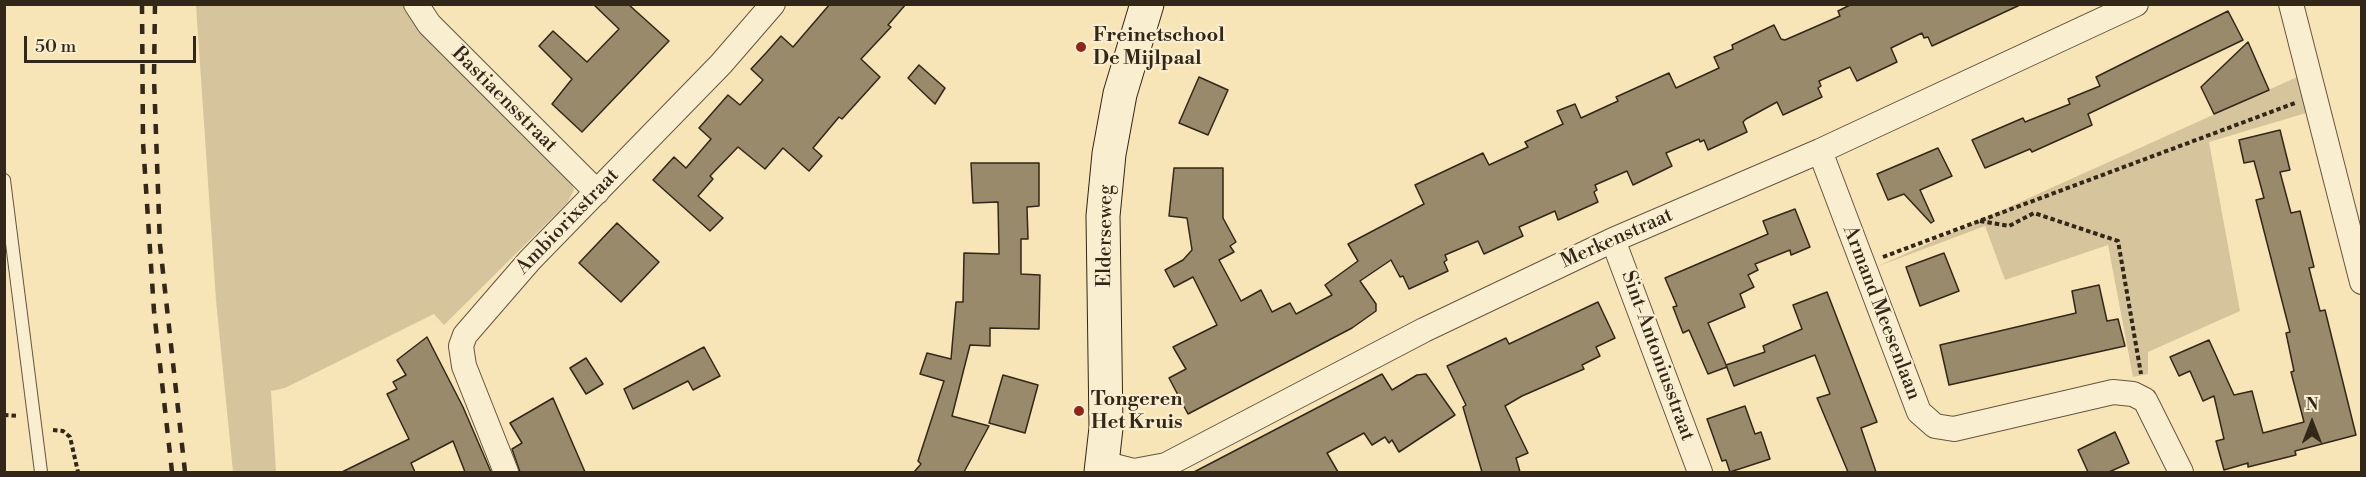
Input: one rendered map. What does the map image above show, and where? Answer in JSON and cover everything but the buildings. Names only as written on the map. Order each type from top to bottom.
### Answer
[{"type":"main road","name":"Elderseweg","points":[[1118,470],[1103,216],[1109,154],[1120,94],[1147,4]]},
{"type":"street","name":"Bastiaensstraat","points":[[416,4],[418,12],[429,24],[597,192]]},
{"type":"street","name":"Ambiorixstraat","points":[[506,472],[464,366],[461,346],[465,335],[481,315],[721,63],[772,4]]},
{"type":"street","name":"Merkenstraat","points":[[1118,470],[1166,465],[1424,330],[1613,240],[1820,151],[2136,4]]},
{"type":"street","points":[[2291,4],[2361,282]]},
{"type":"street","name":"Armand Meesenlaan","points":[[1820,151],[1919,412],[1935,426],[1954,429],[2113,392],[2133,394],[2145,400]]},
{"type":"street","name":"Sint-Antoniusstraat","points":[[1613,240],[1700,472]]},
{"type":"street","points":[[2145,400],[2181,472]]},
{"type":"lane","points":[[4,180],[41,472]]},
{"type":"path","points":[[1863,265],[2314,96]]},
{"type":"path","points":[[1980,221],[2009,226],[2034,213],[2118,241],[2145,400]]},
{"type":"path","points":[[53,429],[63,431],[70,437],[78,472]]},
{"type":"shaded area","points":[[196,5],[405,5],[409,15],[433,36],[567,173],[574,190],[568,202],[444,325],[434,314],[285,388],[271,391],[276,472],[233,472],[216,300]]},
{"type":"shaded area","points":[[2297,77],[2306,113],[2209,142],[2240,311],[2148,352],[2148,374],[2133,377],[2108,245],[2005,280],[1985,226],[1876,267]]},
{"type":"railway","points":[[142,4],[143,142],[154,311],[172,472]]},
{"type":"railway","points":[[155,4],[154,78],[160,245],[185,472]]},
{"type":"place","name":"Freinetschool De Mijlpaal","points":[[1081,47]]},
{"type":"place","name":"Tongeren Het Kruis","points":[[1079,411]]}]
